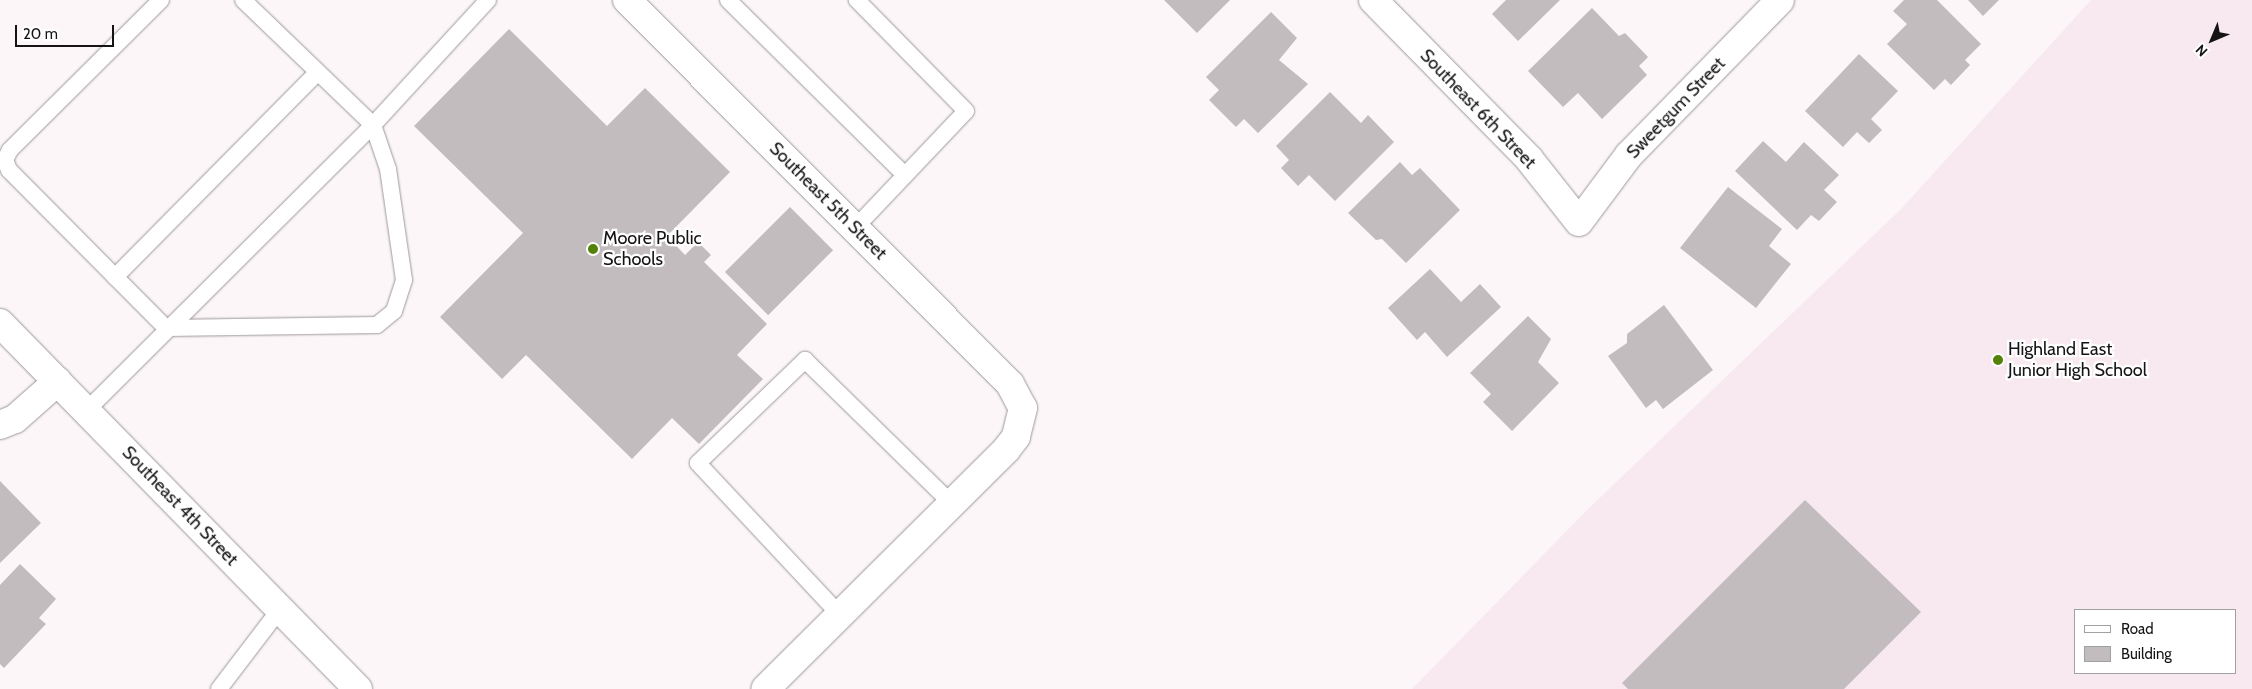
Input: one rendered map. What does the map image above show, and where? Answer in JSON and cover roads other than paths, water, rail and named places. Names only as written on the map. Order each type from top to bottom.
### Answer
[{"type":"street","name":"Southeast 5th Street","points":[[627,0],[1010,384],[1023,408],[1016,437],[952,504]]},
{"type":"street","name":"Southeast 6th Street","points":[[1373,0],[1529,160],[1579,222]]},
{"type":"street","name":"Sweetgum Street","points":[[1579,222],[1629,155],[1780,0]]},
{"type":"street","name":"Southeast 4th Street","points":[[3,333],[58,381],[87,410],[358,689]]},
{"type":"street","points":[[0,425],[15,419],[58,381]]},
{"type":"street","points":[[765,689],[952,504]]},
{"type":"lane","points":[[161,0],[10,150],[5,160],[8,170],[166,328],[377,325],[394,311],[404,280],[388,169],[373,125],[243,0]]},
{"type":"lane","points":[[87,410],[166,328],[373,125],[488,0]]},
{"type":"lane","points":[[728,0],[906,175]]},
{"type":"lane","points":[[855,228],[966,111],[857,0]]},
{"type":"lane","points":[[116,277],[317,73]]},
{"type":"lane","points":[[840,614],[698,463],[805,360],[952,504]]},
{"type":"lane","points":[[219,689],[280,608]]},
{"type":"place","name":"Moore Public Schools","points":[[593,249]]},
{"type":"place","name":"Highland East Junior High School","points":[[1998,360]]}]
